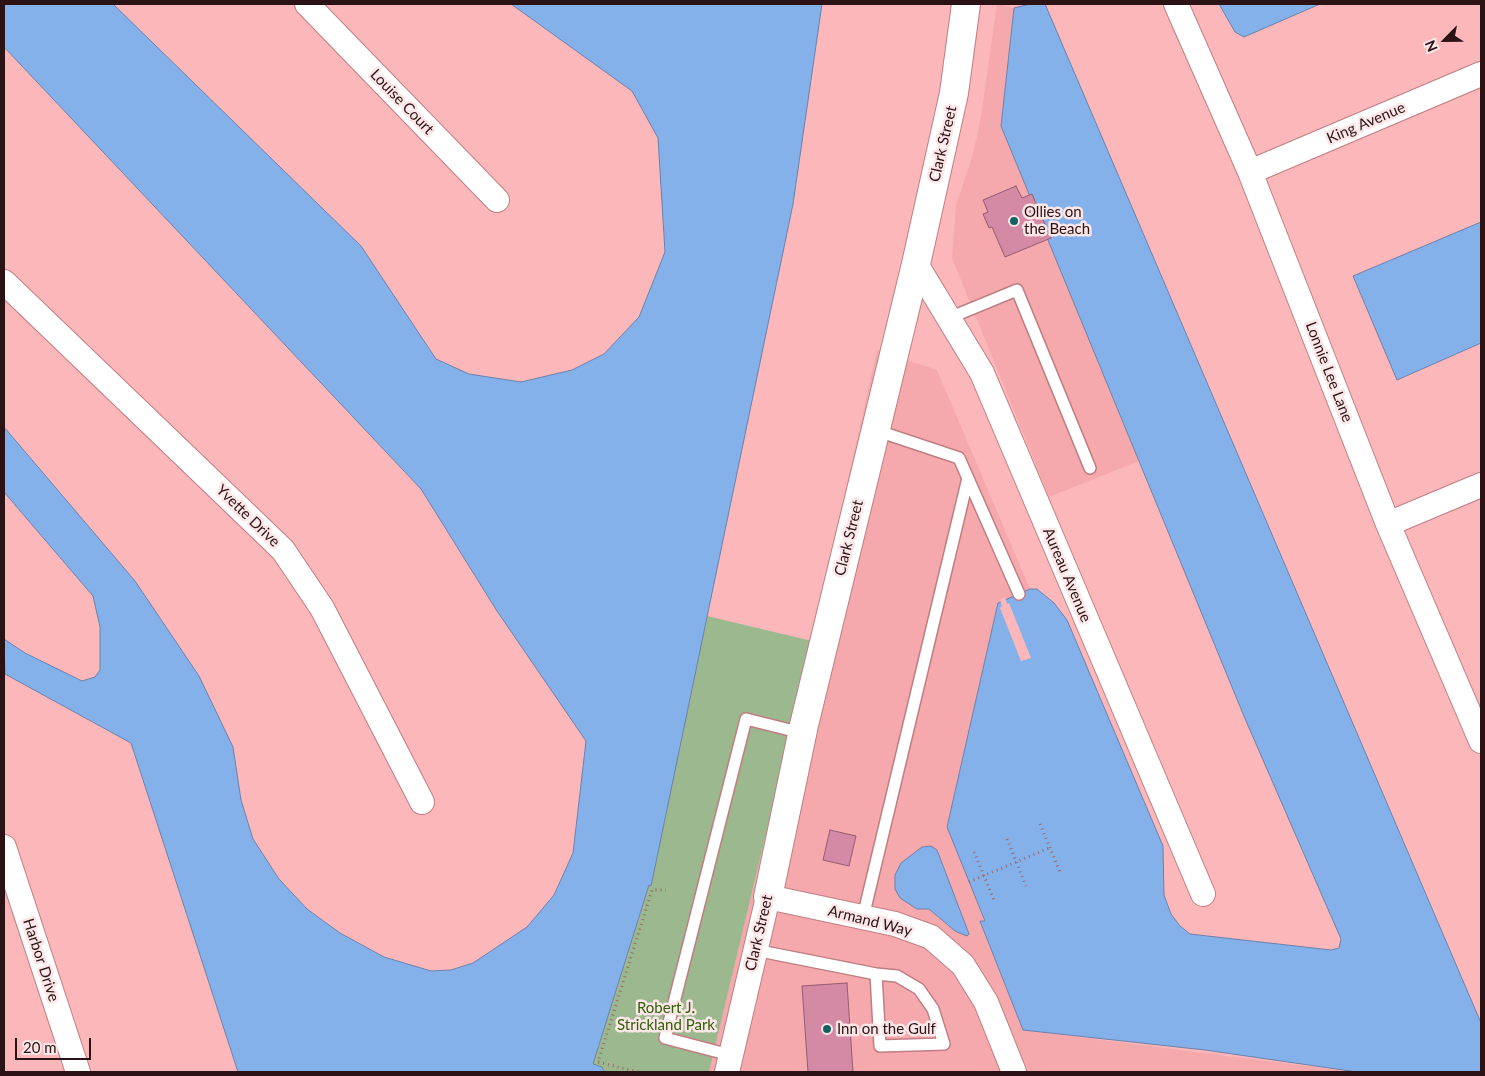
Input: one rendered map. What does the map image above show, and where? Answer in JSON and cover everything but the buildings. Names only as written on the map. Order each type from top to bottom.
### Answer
[{"type":"street","name":"Louise Court","points":[[307,4],[497,200]]},
{"type":"street","name":"Clark Street","points":[[729,1064],[768,897],[802,733],[916,264],[954,93],[966,4]]},
{"type":"street","name":"Lonnie Lee Lane","points":[[1176,4],[1250,172],[1388,524],[1481,741]]},
{"type":"street","name":"King Avenue","points":[[1250,172],[1481,74]]},
{"type":"street","name":"Aureau Avenue","points":[[916,264],[982,373],[1203,894]]},
{"type":"street","name":"Yvette Drive","points":[[4,282],[283,550],[322,608],[422,802]]},
{"type":"street","points":[[1388,524],[1481,485]]},
{"type":"street","name":"Harbor Drive","points":[[4,847],[78,1072]]},
{"type":"street","name":"Armand Way","points":[[768,897],[895,924],[931,938],[963,965],[986,1002],[1014,1072]]},
{"type":"lane","points":[[949,318],[1016,290],[1090,468]]},
{"type":"lane","points":[[875,430],[959,458],[1019,594]]},
{"type":"lane","points":[[863,917],[968,478]]},
{"type":"lane","points":[[729,1064],[665,1038],[746,719],[802,733]]},
{"type":"lane","points":[[755,950],[876,974],[897,976],[919,988],[933,1009],[944,1044],[880,1046],[876,974]]},
{"type":"path","points":[[1040,824],[1060,872]]},
{"type":"path","points":[[1006,839],[1026,886]]},
{"type":"path","points":[[969,882],[1049,848]]},
{"type":"path","points":[[974,852],[994,900]]},
{"type":"path","points":[[638,1072],[598,1062],[652,890],[666,890]]},
{"type":"shaded area","points":[[997,4],[1014,8],[1001,126],[1139,461],[1049,497],[952,258],[956,205],[973,154],[981,117]]},
{"type":"shaded area","points":[[877,350],[937,370],[1030,589],[998,603],[947,827],[985,922],[981,921],[1023,1030],[1353,1072],[709,1072],[812,641]]},
{"type":"green space","name":"Robert J. Strickland Park","points":[[707,616],[812,641],[709,1072],[604,1072],[602,1067],[593,1064],[649,885],[651,885]]},
{"type":"water","points":[[4,4],[113,4],[361,246],[436,359],[469,374],[521,382],[572,370],[604,354],[639,317],[665,252],[658,138],[632,91],[511,4],[822,4],[793,204],[651,886],[649,885],[593,1064],[602,1067],[604,1072],[238,1072],[131,743],[5,674],[4,639],[25,653],[82,681],[95,677],[100,670],[100,627],[93,596],[4,492],[4,427],[135,581],[199,676],[233,747],[241,800],[253,839],[279,879],[307,909],[340,933],[384,957],[431,971],[451,970],[473,963],[527,927],[554,895],[573,853],[586,741],[497,611],[421,489],[4,47]]},
{"type":"water","points":[[1030,4],[1045,4],[1481,1023],[1481,1072],[1357,1072],[1205,1050],[1023,1030],[980,921],[985,921],[947,827],[998,603],[1030,589],[1037,589],[1054,603],[1067,620],[1163,846],[1164,895],[1171,914],[1180,926],[1190,934],[1331,950],[1339,948],[1341,939],[1246,721],[1001,126],[1014,8]]},
{"type":"water","points":[[1219,4],[1320,4],[1244,37],[1235,32]]},
{"type":"water","points":[[1481,222],[1481,343],[1397,380],[1353,276]]},
{"type":"water","points":[[931,846],[937,850],[969,934],[967,936],[955,931],[929,909],[917,909],[900,898],[895,889],[895,875],[901,863],[922,847]]},
{"type":"pier","points":[[1005,597],[1031,658],[1021,661],[1000,608],[1002,606],[1000,600]]},
{"type":"place","name":"Ollies on the Beach","points":[[1014,221]]},
{"type":"place","name":"Inn on the Gulf","points":[[827,1029]]}]
